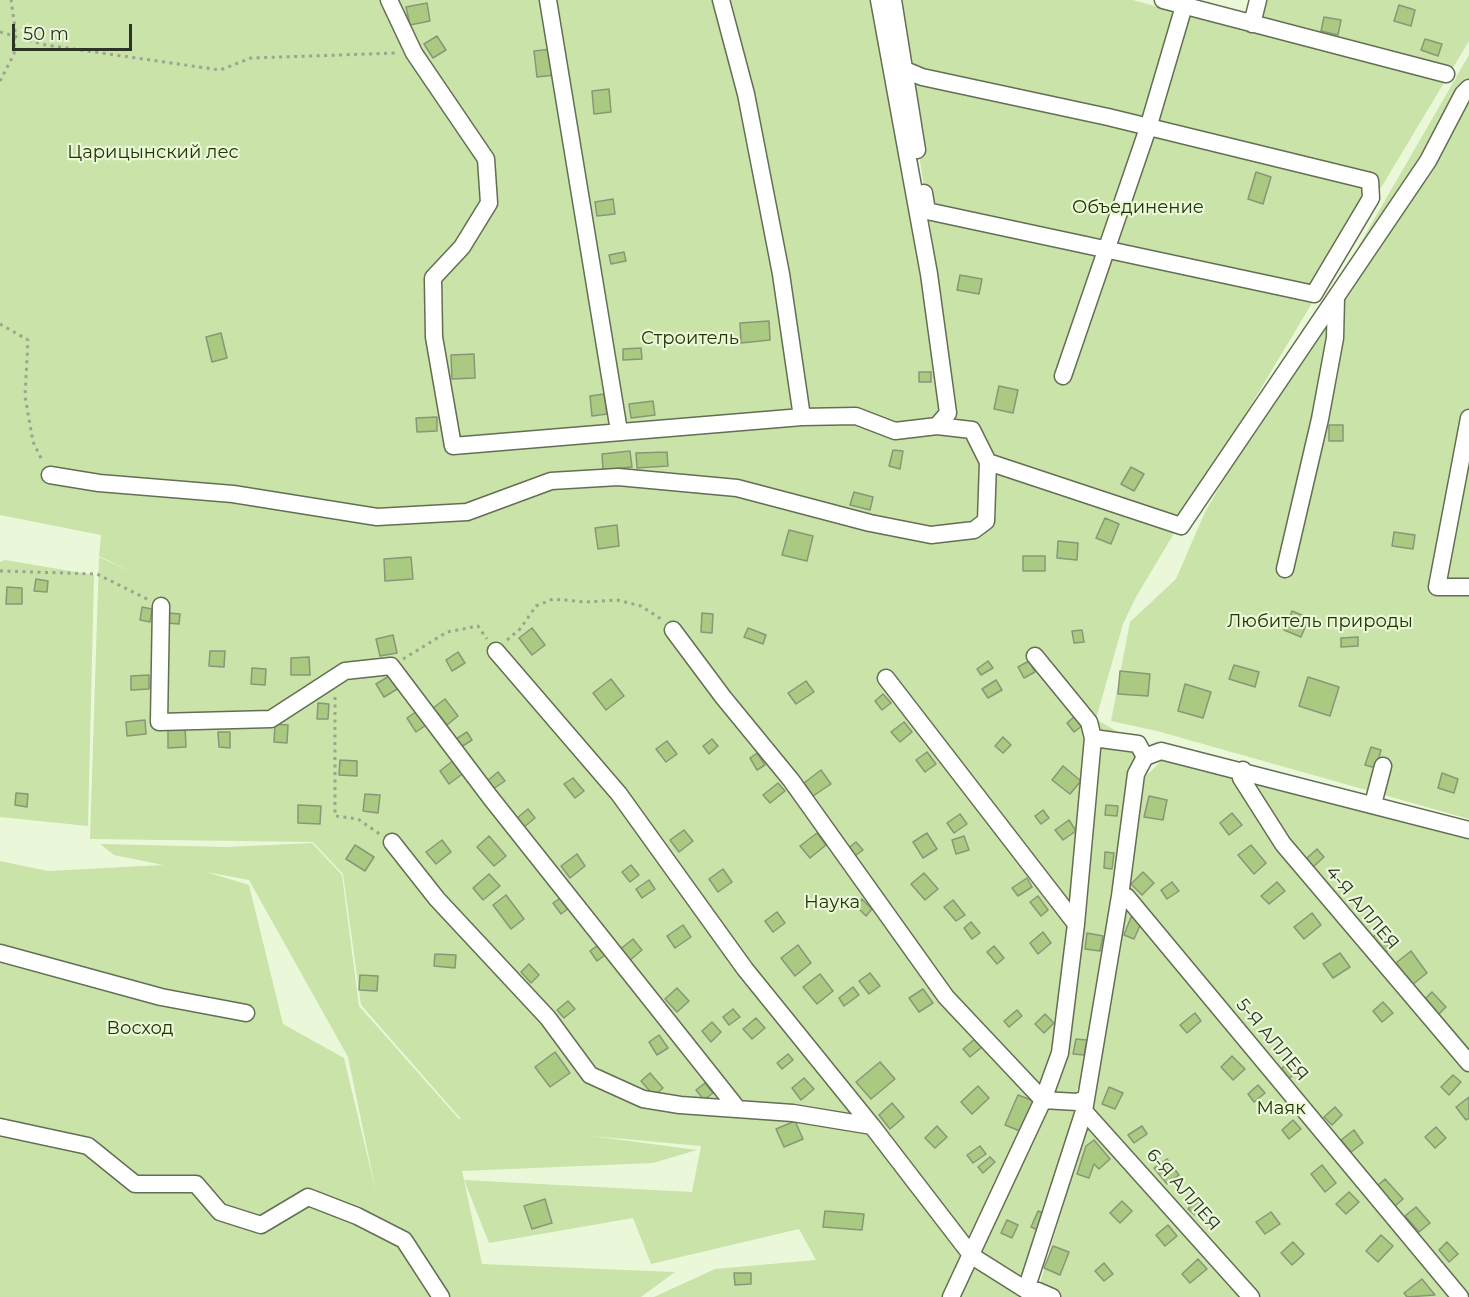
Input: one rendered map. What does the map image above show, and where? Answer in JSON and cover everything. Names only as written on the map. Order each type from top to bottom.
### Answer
[{"type":"street","points":[[50,475],[99,483],[233,494],[377,517],[467,512],[551,481],[618,477],[737,488],[870,523],[931,535],[974,530],[987,521],[988,462],[972,430],[937,426],[895,431],[856,416],[802,417],[619,430],[453,446],[434,337],[434,278],[462,247],[489,202],[486,159],[414,53],[389,0]]},
{"type":"street","points":[[548,0],[619,430]]},
{"type":"street","points":[[722,0],[750,117],[781,274],[802,417]]},
{"type":"street","points":[[879,0],[929,274],[948,413],[937,426]]},
{"type":"street","points":[[893,0],[903,69],[927,211],[1314,294],[1371,198],[1370,181],[922,77],[903,69]]},
{"type":"street","points":[[1163,0],[1446,74]]},
{"type":"street","points":[[1252,24],[1258,0]]},
{"type":"street","points":[[1063,376],[1148,128],[1184,6]]},
{"type":"street","points":[[988,462],[1181,526],[1428,161],[1469,88]]},
{"type":"street","points":[[1286,569],[1335,338],[1336,297]]},
{"type":"street","points":[[1469,418],[1437,587],[1469,587]]},
{"type":"street","points":[[161,606],[159,722],[271,719],[345,671],[391,666],[490,798],[737,1108]]},
{"type":"street","points":[[673,630],[723,697],[791,780],[946,998],[1043,1100],[1077,1102],[1084,1105]]},
{"type":"street","points":[[496,651],[619,794],[745,969],[872,1126],[972,1257],[1026,1290],[1038,1291],[1052,1297]]},
{"type":"street","points":[[951,1297],[972,1257],[1043,1100],[1060,1053],[1076,924],[1093,738],[1089,722],[1035,656]]},
{"type":"street","points":[[886,678],[1076,924]]},
{"type":"street","points":[[1093,738],[1138,744],[1145,757]]},
{"type":"street","points":[[1026,1290],[1084,1105],[1120,897],[1136,774],[1145,757],[1161,751],[1243,770],[1469,830]]},
{"type":"street","points":[[1373,804],[1383,766]]},
{"type":"street","name":"4-Я АЛЛЕЯ","points":[[1243,770],[1241,778],[1282,844],[1469,1063]]},
{"type":"street","points":[[392,842],[436,899],[548,1018],[590,1075],[643,1099],[680,1106],[737,1108],[872,1126]]},
{"type":"street","name":"5-Я АЛЛЕЯ","points":[[1120,897],[1127,897],[1460,1297]]},
{"type":"street","points":[[0,953],[161,997],[246,1013]]},
{"type":"street","name":"6-Я АЛЛЕЯ","points":[[1084,1105],[1251,1297]]},
{"type":"street","points":[[0,1127],[88,1146],[135,1184],[196,1184],[220,1212],[261,1225],[308,1197],[357,1216],[404,1240],[441,1297]]},
{"type":"path","points":[[0,81],[14,54],[15,36],[11,0]]},
{"type":"path","points":[[0,32],[46,45],[220,70],[251,58],[414,53]]},
{"type":"path","points":[[0,324],[28,340],[25,396],[33,442],[50,475]]},
{"type":"path","points":[[0,571],[97,574],[161,606]]},
{"type":"path","points":[[391,666],[447,632],[478,626],[496,651],[520,629],[536,606],[553,599],[585,602],[618,600],[641,606],[673,630]]},
{"type":"path","points":[[335,677],[335,816],[358,819],[392,842]]},
{"type":"green space","points":[[0,0],[889,0],[941,296],[895,0],[1133,0],[1252,33],[1260,0],[1469,0],[1469,41],[1136,597],[1123,624],[1096,719],[1138,744],[1084,1076],[1076,1092],[1077,1110],[1030,1270],[1015,1283],[1021,1297],[654,1297],[715,1269],[816,1260],[799,1229],[651,1264],[633,1218],[489,1243],[464,1180],[692,1192],[701,1146],[592,1136],[697,1150],[653,1163],[462,1171],[482,1264],[675,1272],[641,1297],[0,1297],[0,861],[48,871],[163,865],[114,855],[100,844],[227,847],[312,843],[342,875],[359,1006],[461,1119],[361,1005],[343,874],[313,842],[90,839],[99,557],[133,573],[99,556],[101,535],[0,515]],"holes":[[[206,872],[249,880],[348,1057],[376,1192],[344,1058],[283,1024],[249,885]]]},
{"type":"green space","name":"Любитель природы","points":[[1469,55],[1469,819],[1157,731],[1111,721],[1130,622],[1176,579],[1205,512]]},
{"type":"green space","points":[[5,560],[94,575],[88,826],[0,817],[0,562]]},
{"type":"green space","name":"Маяк","points":[[1163,759],[1469,840],[1469,1297],[1036,1297],[1090,1115],[1145,777]]},
{"type":"building","points":[[427,3],[430,21],[410,25],[406,7]]},
{"type":"building","points":[[1399,5],[1415,10],[1411,26],[1394,21]]},
{"type":"building","points":[[1324,17],[1341,20],[1338,35],[1321,31]]},
{"type":"building","points":[[437,36],[446,50],[433,58],[424,44]]},
{"type":"building","points":[[1425,39],[1442,44],[1438,56],[1421,50]]},
{"type":"building","points":[[552,49],[555,75],[537,77],[534,51]]},
{"type":"building","points":[[609,89],[611,112],[594,114],[592,91]]},
{"type":"building","points":[[1256,172],[1271,177],[1263,204],[1248,199]]},
{"type":"building","points":[[613,199],[615,214],[597,216],[595,202]]},
{"type":"building","points":[[624,252],[626,261],[611,264],[609,255]]},
{"type":"building","points":[[960,275],[982,279],[979,294],[957,290]]},
{"type":"building","points":[[769,321],[770,340],[741,343],[740,323]]},
{"type":"building","points":[[221,333],[227,358],[212,362],[206,337]]},
{"type":"building","points":[[641,348],[642,359],[623,360],[623,349]]},
{"type":"building","points":[[474,354],[475,378],[452,379],[451,355]]},
{"type":"building","points":[[919,372],[931,372],[931,382],[919,382]]},
{"type":"building","points":[[999,386],[1018,390],[1013,413],[994,409]]},
{"type":"building","points":[[604,394],[607,414],[592,416],[590,396]]},
{"type":"building","points":[[653,401],[655,415],[631,418],[629,404]]},
{"type":"building","points":[[437,417],[437,431],[417,432],[416,418]]},
{"type":"building","points":[[1329,425],[1343,425],[1343,441],[1329,441]]},
{"type":"building","points":[[893,450],[903,451],[900,469],[889,466]]},
{"type":"building","points":[[630,451],[632,467],[603,470],[602,454]]},
{"type":"building","points":[[667,452],[668,466],[637,468],[636,453]]},
{"type":"building","points":[[1131,467],[1144,474],[1134,491],[1121,484]]},
{"type":"building","points":[[854,492],[873,497],[870,510],[850,505]]},
{"type":"building","points":[[1105,518],[1119,524],[1111,544],[1096,538]]},
{"type":"building","points":[[617,525],[619,546],[598,549],[595,528]]},
{"type":"building","points":[[789,530],[813,536],[807,561],[782,555]]},
{"type":"building","points":[[1394,532],[1415,535],[1413,549],[1392,546]]},
{"type":"building","points":[[1058,541],[1078,543],[1077,560],[1057,558]]},
{"type":"building","points":[[1023,556],[1045,556],[1045,571],[1023,571]]},
{"type":"building","points":[[411,557],[413,579],[385,581],[384,559]]},
{"type":"building","points":[[36,579],[48,581],[47,592],[34,591]]},
{"type":"building","points":[[7,587],[22,588],[22,604],[6,604]]},
{"type":"building","points":[[142,607],[152,609],[150,622],[140,620]]},
{"type":"building","points":[[1292,611],[1309,618],[1301,637],[1284,630]]},
{"type":"building","points":[[169,613],[180,614],[179,624],[167,623]]},
{"type":"building","points":[[702,613],[713,614],[712,633],[701,632]]},
{"type":"building","points":[[532,628],[545,645],[532,655],[519,638]]},
{"type":"building","points":[[748,628],[766,635],[763,644],[744,637]]},
{"type":"building","points":[[1082,630],[1084,642],[1074,643],[1072,631]]},
{"type":"building","points":[[393,635],[397,653],[380,656],[376,639]]},
{"type":"building","points":[[1358,637],[1358,646],[1341,647],[1341,638]]},
{"type":"building","points":[[210,651],[225,651],[224,667],[209,666]]},
{"type":"building","points":[[458,652],[465,663],[452,671],[446,660]]},
{"type":"building","points":[[309,657],[310,675],[291,675],[291,658]]},
{"type":"building","points":[[988,661],[993,668],[981,675],[977,669]]},
{"type":"building","points":[[1029,661],[1035,672],[1024,678],[1018,667]]},
{"type":"building","points":[[1234,665],[1259,672],[1255,687],[1229,679]]},
{"type":"building","points":[[252,668],[266,669],[265,685],[251,684]]},
{"type":"building","points":[[1120,671],[1150,674],[1148,696],[1118,694]]},
{"type":"building","points":[[149,675],[149,689],[131,690],[131,676]]},
{"type":"building","points":[[391,675],[399,688],[384,697],[376,684]]},
{"type":"building","points":[[1308,677],[1339,687],[1330,716],[1299,706]]},
{"type":"building","points":[[611,679],[624,696],[606,710],[593,693]]},
{"type":"building","points":[[996,680],[1002,690],[988,698],[982,689]]},
{"type":"building","points":[[806,681],[814,692],[796,704],[788,693]]},
{"type":"building","points":[[1185,684],[1211,692],[1203,718],[1178,711]]},
{"type":"building","points":[[883,694],[891,703],[882,710],[875,701]]},
{"type":"building","points":[[445,699],[458,716],[447,725],[433,708]]},
{"type":"building","points":[[318,703],[329,704],[328,719],[317,719]]},
{"type":"building","points":[[420,709],[429,723],[416,732],[407,718]]},
{"type":"building","points":[[1075,716],[1082,726],[1074,732],[1067,723]]},
{"type":"building","points":[[145,720],[146,734],[127,736],[126,722]]},
{"type":"building","points":[[904,722],[912,732],[900,742],[891,732]]},
{"type":"building","points":[[275,724],[288,725],[287,743],[274,742]]},
{"type":"building","points":[[185,726],[186,747],[168,748],[168,727]]},
{"type":"building","points":[[218,732],[230,732],[230,748],[219,747]]},
{"type":"building","points":[[467,732],[472,740],[461,747],[456,739]]},
{"type":"building","points":[[1003,737],[1011,745],[1003,753],[995,746]]},
{"type":"building","points":[[712,739],[718,746],[709,754],[703,746]]},
{"type":"building","points":[[667,741],[677,754],[666,762],[656,749]]},
{"type":"building","points":[[1371,747],[1381,750],[1376,768],[1365,765]]},
{"type":"building","points":[[927,752],[936,764],[925,772],[916,760]]},
{"type":"building","points":[[757,753],[765,765],[757,770],[750,758]]},
{"type":"building","points":[[455,759],[465,772],[449,784],[440,771]]},
{"type":"building","points":[[340,760],[357,761],[357,776],[339,775]]},
{"type":"building","points":[[1063,766],[1081,781],[1070,794],[1052,780]]},
{"type":"building","points":[[821,770],[831,784],[813,796],[804,783]]},
{"type":"building","points":[[498,772],[505,781],[493,789],[487,781]]},
{"type":"building","points":[[1442,773],[1458,779],[1454,793],[1438,788]]},
{"type":"building","points":[[573,778],[584,791],[575,798],[564,784]]},
{"type":"building","points":[[778,783],[785,791],[770,803],[763,795]]},
{"type":"building","points":[[16,793],[28,794],[27,807],[15,805]]},
{"type":"building","points":[[365,794],[380,795],[378,813],[363,811]]},
{"type":"building","points":[[1149,796],[1167,800],[1163,820],[1144,817]]},
{"type":"building","points":[[298,805],[321,806],[320,824],[298,823]]},
{"type":"building","points":[[1106,805],[1118,806],[1117,816],[1105,815]]},
{"type":"building","points":[[528,809],[535,818],[524,827],[517,818]]},
{"type":"building","points":[[1043,810],[1049,818],[1041,824],[1035,816]]},
{"type":"building","points":[[1232,813],[1242,825],[1229,835],[1220,823]]},
{"type":"building","points":[[960,814],[967,824],[954,833],[947,823]]},
{"type":"building","points":[[1069,820],[1076,831],[1063,840],[1055,830]]},
{"type":"building","points":[[684,830],[693,841],[679,852],[670,840]]},
{"type":"building","points":[[817,833],[826,845],[810,858],[800,846]]},
{"type":"building","points":[[927,833],[937,849],[923,858],[913,842]]},
{"type":"building","points":[[489,836],[506,856],[494,866],[477,847]]},
{"type":"building","points":[[964,836],[969,850],[956,854],[952,840]]},
{"type":"building","points":[[442,840],[451,852],[436,864],[426,852]]},
{"type":"building","points":[[856,842],[863,850],[852,858],[846,850]]},
{"type":"building","points":[[355,845],[374,857],[365,871],[346,859]]},
{"type":"building","points":[[1251,845],[1266,863],[1254,874],[1238,855]]},
{"type":"building","points":[[1317,849],[1324,857],[1313,867],[1306,859]]},
{"type":"building","points":[[1105,852],[1114,853],[1112,869],[1104,868]]},
{"type":"building","points":[[577,854],[585,866],[570,878],[561,866]]},
{"type":"building","points":[[631,865],[639,875],[630,882],[622,872]]},
{"type":"building","points":[[723,869],[732,882],[718,892],[709,879]]},
{"type":"building","points":[[1143,872],[1154,883],[1142,895],[1131,884]]},
{"type":"building","points":[[924,873],[938,889],[925,900],[911,884]]},
{"type":"building","points":[[489,874],[500,886],[483,900],[473,888]]},
{"type":"building","points":[[1027,878],[1032,887],[1018,896],[1012,888]]},
{"type":"building","points":[[649,880],[655,889],[642,898],[636,889]]},
{"type":"building","points":[[1172,882],[1179,891],[1167,899],[1161,890]]},
{"type":"building","points":[[1277,882],[1285,891],[1269,904],[1261,896]]},
{"type":"building","points":[[506,895],[524,919],[511,929],[493,905]]},
{"type":"building","points":[[1038,896],[1048,910],[1041,916],[1030,902]]},
{"type":"building","points":[[562,897],[569,908],[561,914],[553,903]]},
{"type":"building","points":[[862,899],[872,909],[866,916],[856,906]]},
{"type":"building","points":[[953,900],[965,915],[956,921],[944,907]]},
{"type":"building","points":[[777,912],[785,923],[773,932],[765,921]]},
{"type":"building","points":[[1312,913],[1321,925],[1304,939],[1294,927]]},
{"type":"building","points":[[1131,917],[1142,921],[1134,939],[1124,935]]},
{"type":"building","points":[[971,922],[980,933],[972,939],[964,928]]},
{"type":"building","points":[[683,925],[691,937],[675,948],[667,936]]},
{"type":"building","points":[[1385,926],[1398,941],[1385,953],[1372,938]]},
{"type":"building","points":[[1043,932],[1051,943],[1038,954],[1030,943]]},
{"type":"building","points":[[1087,933],[1103,936],[1100,951],[1085,949]]},
{"type":"building","points":[[633,939],[642,950],[629,961],[619,950]]},
{"type":"building","points":[[598,945],[605,955],[597,961],[590,951]]},
{"type":"building","points":[[798,945],[811,963],[795,976],[781,958]]},
{"type":"building","points":[[994,946],[1004,958],[997,964],[987,952]]},
{"type":"building","points":[[1411,951],[1427,973],[1412,985],[1396,963]]},
{"type":"building","points":[[1340,953],[1350,967],[1333,978],[1323,964]]},
{"type":"building","points":[[435,954],[456,955],[455,968],[434,966]]},
{"type":"building","points":[[529,964],[539,975],[531,983],[521,972]]},
{"type":"building","points":[[870,973],[880,986],[869,994],[859,981]]},
{"type":"building","points":[[820,974],[833,991],[817,1004],[803,987]]},
{"type":"building","points":[[360,975],[378,976],[377,991],[359,990]]},
{"type":"building","points":[[853,987],[859,995],[844,1006],[839,998]]},
{"type":"building","points":[[677,988],[689,1001],[677,1012],[665,999]]},
{"type":"building","points":[[923,989],[933,1003],[919,1012],[909,998]]},
{"type":"building","points":[[1432,992],[1446,1007],[1438,1015],[1424,1000]]},
{"type":"building","points":[[568,1001],[575,1009],[564,1018],[557,1010]]},
{"type":"building","points":[[1383,1002],[1393,1013],[1382,1022],[1373,1011]]},
{"type":"building","points":[[733,1009],[740,1017],[729,1025],[723,1017]]},
{"type":"building","points":[[1017,1010],[1022,1016],[1009,1027],[1004,1021]]},
{"type":"building","points":[[1195,1013],[1201,1021],[1187,1033],[1180,1025]]},
{"type":"building","points":[[1045,1014],[1054,1023],[1044,1033],[1035,1024]]},
{"type":"building","points":[[756,1018],[765,1028],[752,1039],[743,1029]]},
{"type":"building","points":[[712,1022],[721,1032],[711,1042],[702,1031]]},
{"type":"building","points":[[659,1035],[668,1048],[657,1055],[649,1042]]},
{"type":"building","points":[[976,1038],[983,1046],[970,1057],[963,1049]]},
{"type":"building","points":[[1076,1039],[1087,1040],[1084,1055],[1073,1054]]},
{"type":"building","points":[[555,1052],[570,1073],[550,1087],[535,1067]]},
{"type":"building","points":[[788,1054],[793,1060],[782,1069],[777,1063]]},
{"type":"building","points":[[1232,1056],[1245,1069],[1233,1080],[1221,1067]]},
{"type":"building","points":[[1290,1061],[1298,1071],[1286,1081],[1278,1072]]},
{"type":"building","points":[[880,1062],[895,1079],[871,1099],[856,1082]]},
{"type":"building","points":[[650,1073],[663,1088],[654,1096],[641,1081]]},
{"type":"building","points":[[1453,1075],[1461,1082],[1449,1095],[1441,1087]]},
{"type":"building","points":[[804,1078],[814,1089],[801,1100],[792,1088]]},
{"type":"building","points":[[705,1083],[713,1093],[704,1100],[696,1090]]},
{"type":"building","points":[[1258,1085],[1265,1093],[1254,1102],[1248,1094]]},
{"type":"building","points":[[978,1086],[989,1098],[972,1114],[961,1102]]},
{"type":"building","points":[[1109,1087],[1123,1093],[1115,1109],[1102,1104]]},
{"type":"building","points":[[1018,1095],[1034,1101],[1020,1131],[1005,1125]]},
{"type":"building","points":[[1469,1097],[1469,1118],[1466,1120],[1456,1107]]},
{"type":"building","points":[[892,1103],[904,1117],[890,1129],[879,1115]]},
{"type":"building","points":[[1335,1107],[1342,1115],[1332,1125],[1324,1117]]},
{"type":"building","points":[[1293,1120],[1301,1129],[1289,1139],[1282,1130]]},
{"type":"building","points":[[795,1121],[803,1139],[784,1147],[776,1129]]},
{"type":"building","points":[[937,1126],[947,1137],[935,1148],[925,1138]]},
{"type":"building","points":[[1142,1126],[1147,1134],[1134,1143],[1128,1135]]},
{"type":"building","points":[[1436,1127],[1446,1138],[1435,1148],[1425,1137]]},
{"type":"building","points":[[1354,1130],[1363,1143],[1351,1152],[1341,1140]]},
{"type":"building","points":[[1094,1140],[1110,1159],[1099,1169],[1094,1164],[1089,1178],[1077,1174],[1086,1146]]},
{"type":"building","points":[[980,1146],[986,1154],[973,1163],[967,1155]]},
{"type":"building","points":[[990,1157],[995,1162],[983,1173],[978,1167]]},
{"type":"building","points":[[1167,1159],[1179,1175],[1167,1184],[1154,1168]]},
{"type":"building","points":[[1322,1165],[1336,1183],[1325,1192],[1311,1174]]},
{"type":"building","points":[[1385,1179],[1403,1199],[1395,1206],[1377,1186]]},
{"type":"building","points":[[1349,1192],[1359,1202],[1346,1214],[1336,1204]]},
{"type":"building","points":[[545,1199],[552,1223],[532,1229],[524,1206]]},
{"type":"building","points":[[1197,1199],[1204,1205],[1195,1215],[1188,1209]]},
{"type":"building","points":[[1122,1201],[1132,1211],[1120,1223],[1110,1213]]},
{"type":"building","points":[[1416,1207],[1430,1223],[1419,1232],[1405,1216]]},
{"type":"building","points":[[825,1211],[864,1214],[862,1230],[823,1227]]},
{"type":"building","points":[[1038,1211],[1045,1214],[1038,1230],[1031,1227]]},
{"type":"building","points":[[1271,1212],[1280,1224],[1265,1234],[1256,1222]]},
{"type":"building","points":[[1007,1220],[1018,1225],[1012,1238],[1001,1233]]},
{"type":"building","points":[[1168,1225],[1177,1236],[1165,1246],[1156,1235]]},
{"type":"building","points":[[1381,1235],[1393,1246],[1378,1262],[1366,1251]]},
{"type":"building","points":[[1293,1242],[1304,1254],[1292,1265],[1281,1253]]},
{"type":"building","points":[[1447,1242],[1458,1254],[1449,1262],[1439,1250]]},
{"type":"building","points":[[1053,1246],[1069,1252],[1060,1275],[1044,1268]]},
{"type":"building","points":[[1198,1259],[1207,1269],[1190,1283],[1182,1274]]},
{"type":"building","points":[[1104,1263],[1113,1274],[1104,1281],[1095,1271]]},
{"type":"building","points":[[734,1273],[751,1273],[751,1284],[735,1285]]},
{"type":"building","points":[[1422,1279],[1435,1295],[1407,1297],[1404,1293]]},
{"type":"park label","name":"Царицынский лес","points":[[153,153]]},
{"type":"park label","name":"Объединение","points":[[1138,208]]},
{"type":"park label","name":"Строитель","points":[[690,339]]},
{"type":"park label","name":"Наука","points":[[832,903]]},
{"type":"park label","name":"Восход","points":[[140,1029]]}]
